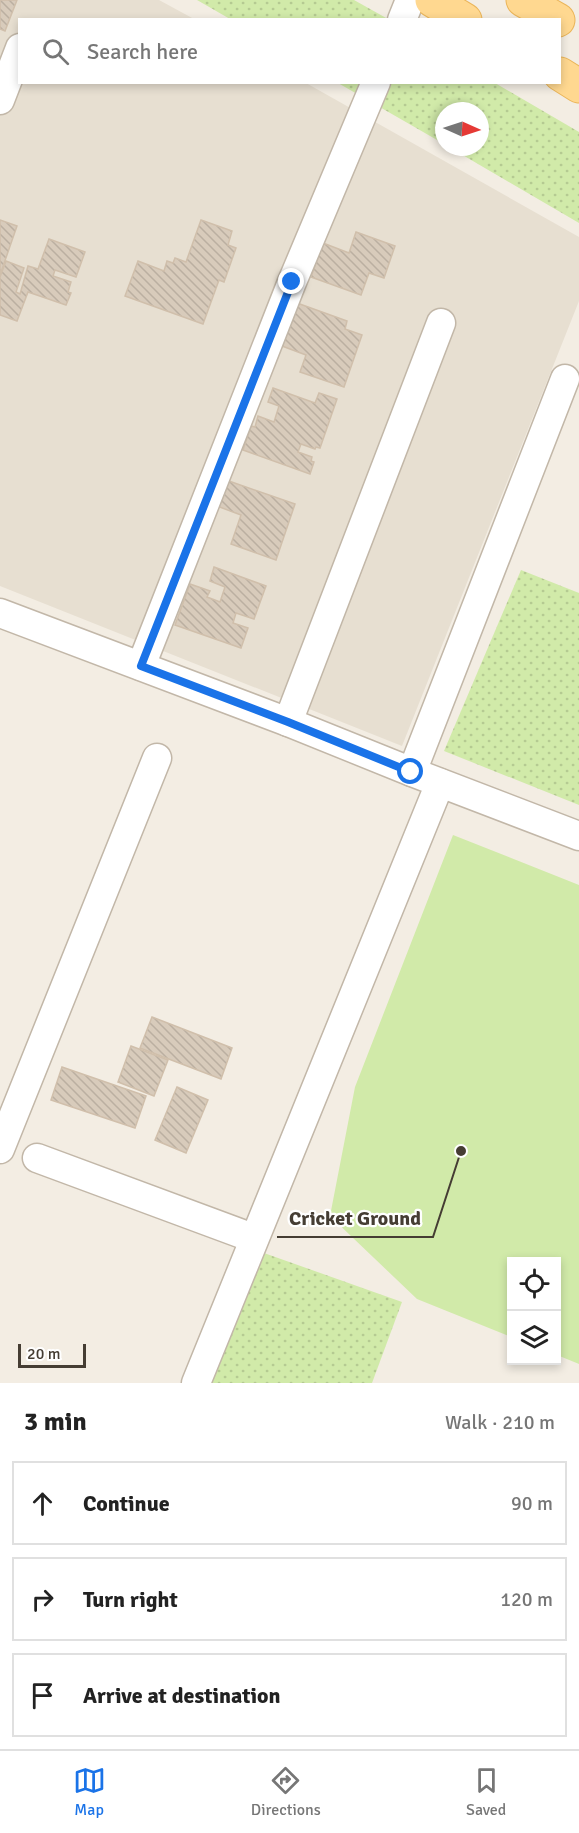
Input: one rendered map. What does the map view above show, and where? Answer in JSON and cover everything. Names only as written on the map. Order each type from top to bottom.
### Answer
[{"type":"main road","points":[[432,0],[462,18]]},
{"type":"main road","points":[[523,0],[555,18]]},
{"type":"main road","points":[[561,21],[579,31]]},
{"type":"main road","points":[[561,75],[579,86]]},
{"type":"lane","points":[[403,18],[410,0]]},
{"type":"lane","points":[[0,100],[18,53]]},
{"type":"lane","points":[[141,666],[292,282],[375,84]]},
{"type":"lane","points":[[288,722],[441,323]]},
{"type":"lane","points":[[411,772],[565,380]]},
{"type":"lane","points":[[0,614],[288,722],[579,836]]},
{"type":"lane","points":[[0,1149],[157,758]]},
{"type":"lane","points":[[196,1383],[253,1238],[440,783]]},
{"type":"lane","points":[[37,1158],[253,1238]]},
{"type":"shaded area","points":[[0,0],[159,0],[192,18],[18,18],[18,84],[308,84],[579,237],[579,301],[402,746],[0,586]]},
{"type":"green space","points":[[197,0],[354,0],[386,18],[228,18]]},
{"type":"green space","points":[[340,84],[497,84],[579,132],[579,223],[464,156],[489,156],[489,102],[435,102],[435,139]]},
{"type":"green space","points":[[521,570],[579,593],[579,805],[444,751]]},
{"type":"green space","points":[[453,835],[579,885],[579,1364],[561,1357],[561,1257],[507,1257],[507,1335],[417,1299],[330,1216],[355,1087]]},
{"type":"green space","points":[[264,1253],[402,1302],[372,1383],[212,1383]]},
{"type":"building","points":[[0,0],[17,0],[5,31],[0,29]]},
{"type":"building","points":[[0,220],[17,226],[0,275]]},
{"type":"building","points":[[201,220],[232,231],[228,245],[236,248],[224,282],[219,280],[203,324],[125,296],[138,261],[164,271],[167,261],[173,263],[175,258],[186,262]]},
{"type":"building","points":[[356,232],[395,246],[384,278],[369,273],[361,295],[311,277],[323,243],[349,253]]},
{"type":"building","points":[[49,239],[85,252],[76,277],[55,270],[53,276],[71,282],[68,292],[71,293],[66,305],[28,292],[17,321],[0,315],[0,277],[6,261],[24,268],[16,292],[20,294],[28,266],[38,269]]},
{"type":"building","points":[[297,303],[347,321],[345,329],[362,335],[344,387],[300,372],[306,355],[282,346]]},
{"type":"building","points":[[273,388],[315,403],[319,393],[337,399],[320,448],[315,449],[301,444],[298,452],[312,457],[311,461],[314,462],[310,474],[243,450],[251,426],[255,427],[258,416],[274,422],[279,406],[268,402]]},
{"type":"building","points":[[226,480],[295,504],[276,560],[231,544],[241,515],[217,506]]},
{"type":"building","points":[[214,567],[266,586],[254,619],[236,613],[233,623],[248,628],[241,648],[175,625],[190,584],[210,591],[207,597],[220,602],[225,587],[210,581]]},
{"type":"building","points":[[152,1017],[232,1048],[221,1079],[140,1048]]},
{"type":"building","points":[[131,1046],[168,1060],[154,1096],[118,1082]]},
{"type":"building","points":[[62,1067],[146,1096],[135,1128],[51,1100]]},
{"type":"building","points":[[177,1087],[208,1100],[186,1153],[155,1140]]},
{"type":"place","name":"Cricket Ground","points":[[461,1151]]},
{"type":"route","points":[[292,282],[141,666],[411,772]]}]
